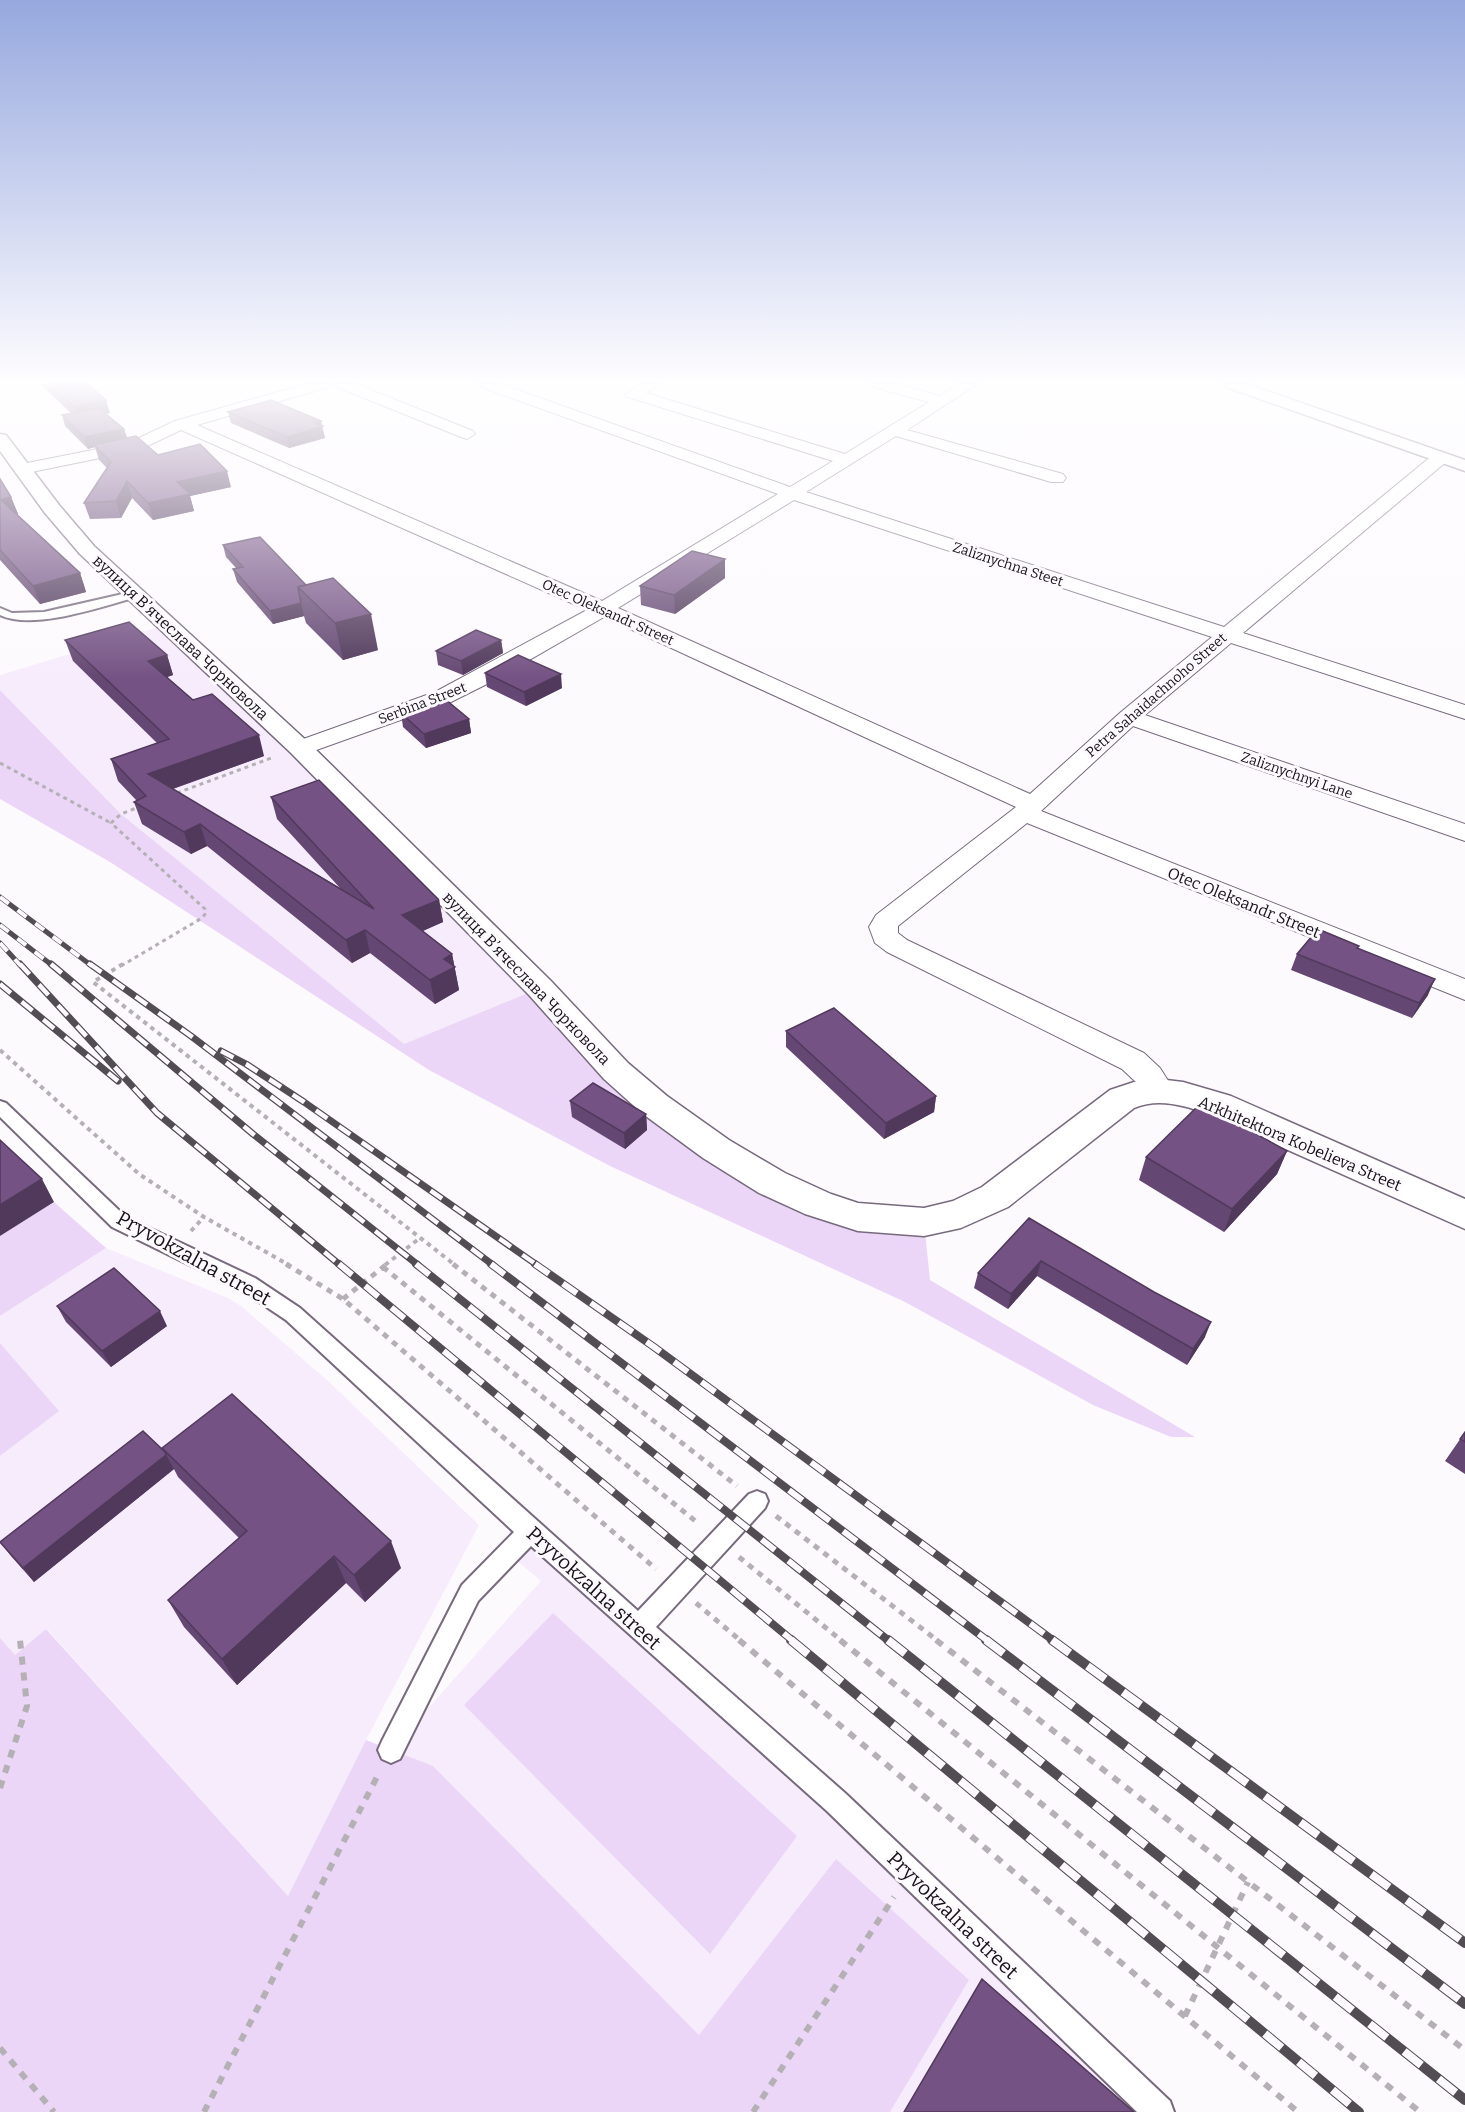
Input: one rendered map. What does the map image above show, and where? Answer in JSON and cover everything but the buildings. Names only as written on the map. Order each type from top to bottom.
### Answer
[{"type":"street","name":"вулиця Вʼячеслава Чорновола","points":[[32,483],[87,550],[300,748],[540,988],[628,1083],[684,1127],[772,1183],[818,1204],[874,1220],[924,1222],[951,1217],[995,1197],[1122,1099],[1137,1092],[1158,1090]]},
{"type":"street","name":"Otec Oleksandr Street","points":[[315,483],[603,609],[1028,809],[1465,990]]},
{"type":"street","name":"Zaliznychna Steet","points":[[762,483],[1224,636],[1465,712]]},
{"type":"street","name":"Serbina Street","points":[[300,748],[464,687],[603,609],[812,483]]},
{"type":"street","name":"Petra Sahaidachnoho Street","points":[[1158,1090],[1144,1070],[1127,1058],[897,946],[885,937],[883,927],[886,921],[1028,809],[1129,717],[1410,483]]},
{"type":"street","name":"Zaliznychnyi Lane","points":[[1129,717],[1465,833]]},
{"type":"street","name":"Arkhitektora Kobelieva Street","points":[[1158,1090],[1188,1095],[1219,1106],[1465,1215]]},
{"type":"lane","points":[[0,612],[12,618],[35,618],[136,594]]},
{"type":"lane","name":"Pryvokzalna street","points":[[0,1107],[119,1222],[248,1284],[293,1314],[530,1531],[836,1802],[1159,2112]]},
{"type":"lane","points":[[639,1628],[757,1501]]},
{"type":"lane","points":[[391,1750],[470,1593],[530,1531]]},
{"type":"path","points":[[177,793],[300,748]]},
{"type":"path","points":[[0,763],[111,823],[205,909],[206,913],[202,918],[93,982],[1465,2050]]},
{"type":"path","points":[[111,823],[121,814],[144,806]]},
{"type":"path","points":[[0,1050],[139,1174],[204,1217],[323,1284],[343,1299],[677,1587],[1298,2112]]},
{"type":"path","points":[[343,1299],[420,1238]]},
{"type":"path","points":[[382,1267],[1420,2112]]},
{"type":"path","points":[[0,1788],[27,1706],[20,1639]]},
{"type":"path","points":[[204,2112],[391,1750]]},
{"type":"path","points":[[753,2112],[909,1873]]},
{"type":"path","points":[[1185,2016],[1248,1882]]},
{"type":"path","points":[[0,2048],[54,2112]]},
{"type":"shaded area","points":[[169,624],[540,988],[404,1044],[121,814],[0,690],[0,675]]},
{"type":"shaded area","points":[[0,690],[121,814],[404,1044],[540,988],[597,1051],[772,1183],[924,1222],[930,1280],[1195,1437],[1171,1437],[1093,1405],[905,1302],[610,1166],[429,1070],[110,862],[0,799]]},
{"type":"shaded area","points":[[54,1202],[106,1248],[0,1316],[0,1236]]},
{"type":"shaded area","points":[[106,1248],[228,1298],[241,1306],[328,1381],[479,1525],[366,1740],[288,1896],[47,1629],[15,1655],[0,1638],[0,1456],[58,1411],[0,1343],[0,1316]]},
{"type":"shaded area","points":[[0,1343],[59,1411],[0,1456]]},
{"type":"shaded area","points":[[530,1531],[1157,2112],[890,2112],[969,1980],[699,2035],[433,1767],[391,1750],[541,1581],[509,1554]]},
{"type":"shaded area","points":[[553,1613],[797,1836],[710,1954],[464,1705]]},
{"type":"shaded area","points":[[46,1629],[288,1896],[366,1740],[433,1766],[699,2035],[836,1859],[969,1980],[890,2112],[0,2112],[0,1638],[15,1655]]},
{"type":"railway","points":[[0,897],[92,966]]},
{"type":"railway","points":[[0,925],[53,966]]},
{"type":"railway","points":[[0,943],[21,966]]},
{"type":"railway","points":[[20,964],[157,1113],[340,1265]]},
{"type":"railway","points":[[51,964],[253,1134],[418,1265]]},
{"type":"railway","points":[[90,964],[191,1036],[493,1265]]},
{"type":"railway","points":[[0,984],[118,1081]]},
{"type":"railway","points":[[221,1051],[246,1064],[304,1102],[537,1265]]},
{"type":"railway","points":[[339,1264],[793,1641]]},
{"type":"railway","points":[[416,1264],[889,1641]]},
{"type":"railway","points":[[491,1264],[988,1641]]},
{"type":"railway","points":[[535,1264],[654,1347],[1054,1641]]},
{"type":"railway","points":[[791,1640],[1359,2112]]},
{"type":"railway","points":[[888,1640],[1465,2100]]},
{"type":"railway","points":[[986,1640],[1465,2004]]},
{"type":"railway","points":[[1052,1640],[1465,1943]]}]
